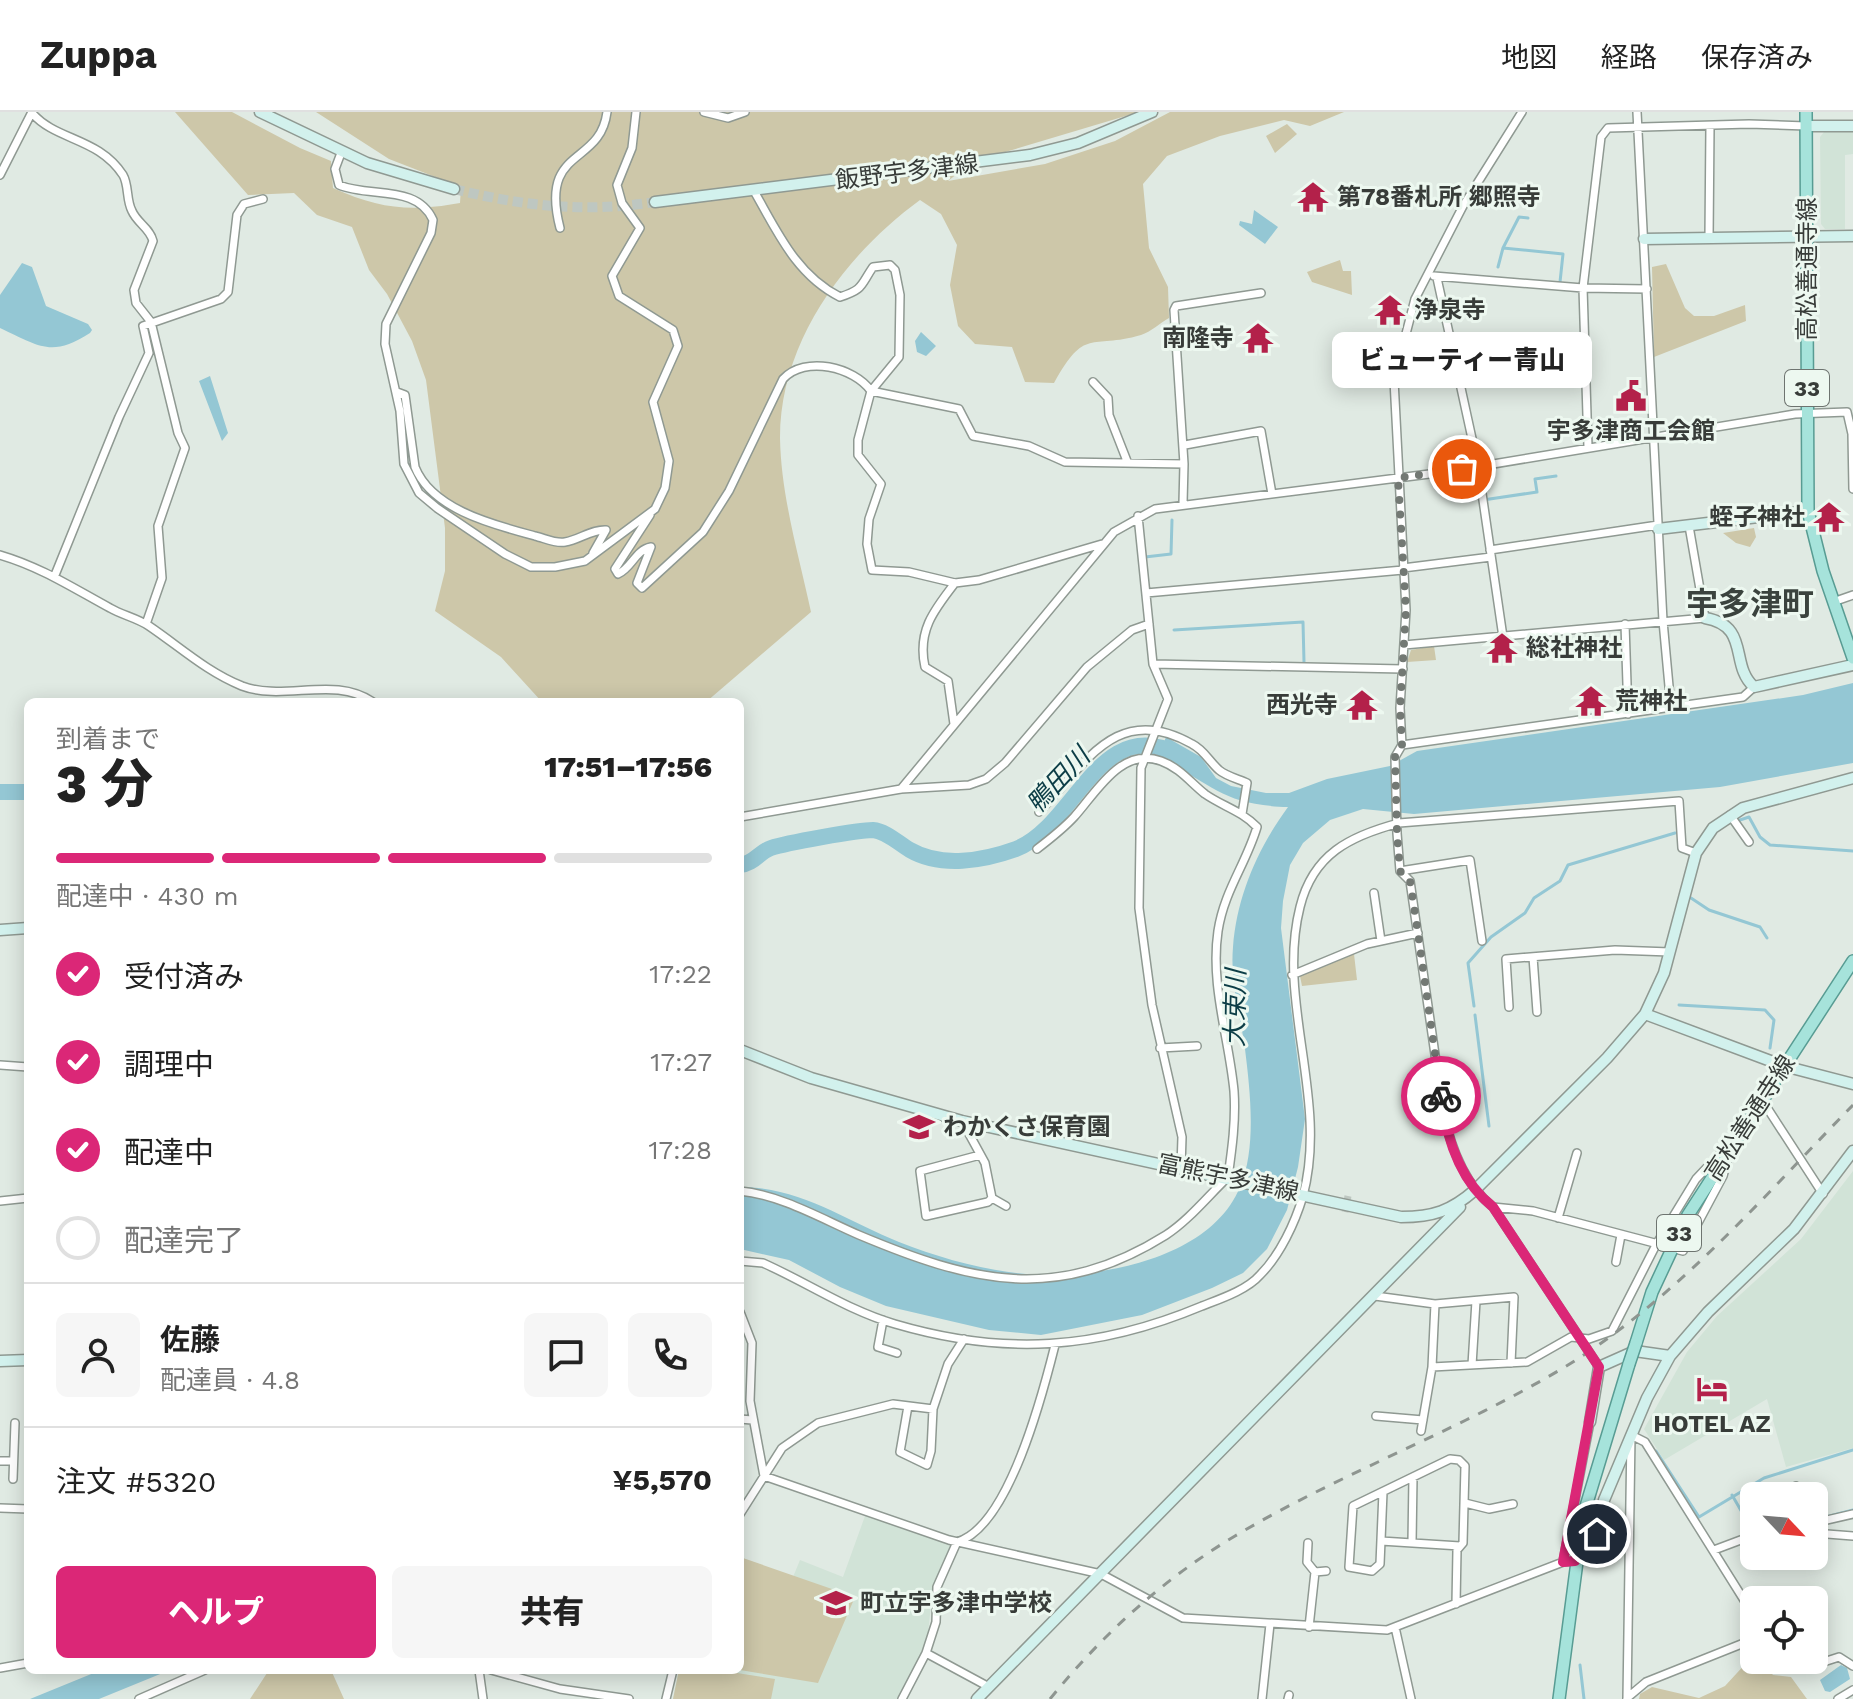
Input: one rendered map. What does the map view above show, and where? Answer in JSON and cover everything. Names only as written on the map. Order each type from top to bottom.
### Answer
[{"type":"main road","points":[[260,112],[341,153],[454,189]]},
{"type":"main road","name":"飯野宇多津線","points":[[655,202],[1030,155],[1078,143],[1152,112]]},
{"type":"main road","name":"高松善通寺線","points":[[1806,112],[1808,511],[1833,602],[1853,658]]},
{"type":"main road","points":[[1806,126],[1853,126]]},
{"type":"main road","points":[[1644,239],[1853,236]]},
{"type":"main road","points":[[1658,527],[1808,511]]},
{"type":"main road","points":[[1705,618],[1717,620],[1734,634],[1747,681],[1754,687],[1853,665]]},
{"type":"main road","points":[[1696,853],[1713,828],[1730,815],[1853,778]]},
{"type":"main road","name":"富熊宇多津線","points":[[744,1052],[824,1083],[962,1121],[1401,1217],[1431,1217],[1458,1205],[1475,1190],[1607,1058],[1645,1014],[1670,952],[1696,853]]},
{"type":"main road","points":[[0,930],[24,928]]},
{"type":"main road","name":"高松善通寺線","points":[[1559,1699],[1569,1562],[1652,1292],[1676,1238],[1740,1132],[1853,961]]},
{"type":"main road","points":[[1645,1014],[1784,1066],[1853,1084]]},
{"type":"main road","points":[[1579,1536],[1595,1535],[1601,1529],[1602,1506],[1631,1435],[1670,1356],[1708,1312],[1794,1229],[1853,1151]]},
{"type":"main road","points":[[977,1699],[1375,1296],[1475,1190]]},
{"type":"main road","points":[[1590,1422],[1599,1367],[1635,1351],[1670,1356]]},
{"type":"main road","points":[[0,1361],[24,1360]]},
{"type":"street","points":[[0,175],[32,112],[42,125],[77,137],[112,160],[125,179],[127,201],[134,216],[151,233],[153,241],[134,290],[136,303],[151,322],[185,448],[158,526],[162,578],[146,624]]},
{"type":"street","points":[[560,228],[555,208],[557,179],[565,166],[599,135],[607,112]]},
{"type":"street","points":[[636,112],[632,148],[617,185],[622,203],[640,228],[612,276],[619,296],[673,330],[678,346],[653,402],[669,461],[665,488],[655,509],[615,569],[618,574],[625,571],[640,551],[651,547],[637,583],[642,588],[703,532],[729,491],[783,379],[791,370],[841,368],[865,382],[871,391],[959,409],[973,436],[1029,446],[1065,462],[1184,464]]},
{"type":"street","points":[[704,112],[728,118],[745,112]]},
{"type":"street","points":[[1522,112],[1463,206],[1429,273],[1407,321],[1394,380],[1404,645],[1402,745],[1395,757],[1400,871],[1410,881],[1448,1132],[1475,1190],[1493,1207],[1599,1367]]},
{"type":"street","points":[[1637,112],[1663,621],[1671,708]]},
{"type":"street","points":[[1709,238],[1710,126]]},
{"type":"street","points":[[1588,447],[1583,288],[1601,137],[1608,128],[1806,126]]},
{"type":"street","points":[[341,153],[335,169],[339,185],[409,197],[428,209],[433,220],[431,233],[386,324],[385,344],[397,392],[400,449],[419,493],[495,548],[531,567],[555,567],[590,558],[655,509]]},
{"type":"street","points":[[754,191],[793,260],[826,290],[840,297],[856,292],[867,283],[873,267],[890,265],[895,270],[901,308],[899,357],[871,391],[858,440],[858,455],[881,484],[869,519],[867,544],[872,570],[909,572],[955,583],[1043,564],[1104,544]]},
{"type":"street","points":[[55,575],[119,417],[149,353],[143,326],[221,299],[228,292],[237,215],[244,204],[263,199]]},
{"type":"street","points":[[1429,273],[1437,278],[1647,289]]},
{"type":"street","points":[[1437,278],[1478,466],[1503,637]]},
{"type":"street","points":[[1183,503],[1185,445],[1174,310],[1176,306],[1261,293]]},
{"type":"street","points":[[1093,382],[1108,398],[1109,415],[1127,461]]},
{"type":"street","points":[[397,392],[405,395],[408,436],[419,478],[435,492],[455,507],[492,524],[562,543],[598,529],[606,530],[590,558]]},
{"type":"street","points":[[901,789],[1114,532],[1138,516],[1183,503],[1398,478],[1807,414],[1847,412],[1852,434],[1853,489]]},
{"type":"street","points":[[1185,445],[1261,431],[1272,494]]},
{"type":"street","points":[[1138,516],[1153,664],[1168,699],[1141,768],[1138,804],[1139,908],[1160,1048],[1182,1137],[1181,1168]]},
{"type":"street","points":[[1404,645],[1705,618],[1689,526]]},
{"type":"street","points":[[1146,593],[1403,569],[1658,527]]},
{"type":"street","points":[[0,555],[55,575],[114,611],[146,624],[193,659],[244,687],[269,692],[354,691],[366,698]]},
{"type":"street","points":[[954,725],[948,681],[925,667],[922,635],[935,608],[955,583]]},
{"type":"street","points":[[1833,602],[1853,595]]},
{"type":"street","points":[[744,816],[901,789],[969,785],[986,779],[1005,763],[1087,667],[1132,630],[1149,624]]},
{"type":"street","points":[[1625,624],[1628,714]]},
{"type":"street","points":[[1153,664],[1403,669]]},
{"type":"street","points":[[1402,745],[1743,697],[1754,687]]},
{"type":"street","points":[[1039,812],[1097,747],[1130,731],[1158,729],[1192,743],[1221,772],[1247,783],[1242,814]]},
{"type":"street","points":[[744,1192],[783,1203],[896,1251],[954,1270],[1006,1280],[1032,1281],[1092,1268],[1166,1235],[1230,1178],[1234,1091],[1218,990],[1218,933],[1228,890],[1257,827],[1242,814],[1205,794],[1181,771],[1158,760],[1145,759],[1113,771],[1060,832],[1037,849]]},
{"type":"street","points":[[744,1261],[763,1263],[883,1320],[964,1339],[1021,1346],[1090,1341],[1162,1322],[1219,1299],[1259,1277],[1285,1239],[1300,1194],[1309,1132],[1308,1081],[1292,975],[1300,905],[1320,863],[1332,850],[1353,837],[1399,823],[1679,801],[1682,848],[1696,853]]},
{"type":"street","points":[[1730,815],[1749,842]]},
{"type":"street","points":[[1400,871],[1470,860],[1482,941]]},
{"type":"street","points":[[1374,893],[1381,941]]},
{"type":"street","points":[[1292,975],[1353,949],[1418,933]]},
{"type":"street","points":[[1509,1007],[1506,959],[1615,950],[1670,952]]},
{"type":"street","points":[[1533,957],[1537,1012]]},
{"type":"street","points":[[1160,1048],[1197,1046]]},
{"type":"street","points":[[0,1065],[24,1067]]},
{"type":"street","points":[[1762,1100],[1823,1194]]},
{"type":"street","points":[[962,1121],[980,1155],[992,1198],[1006,1206]]},
{"type":"street","points":[[1432,1367],[1527,1362],[1578,1337],[1604,1337],[1612,1331],[1696,1179],[1740,1132]]},
{"type":"street","points":[[1679,1250],[1683,1251],[1723,1176],[1731,1147]]},
{"type":"street","points":[[1558,1218],[1571,1184],[1577,1153]]},
{"type":"street","points":[[980,1155],[920,1171],[926,1216],[988,1202],[992,1198]]},
{"type":"street","points":[[0,1201],[24,1198]]},
{"type":"street","points":[[1493,1207],[1511,1207],[1659,1244]]},
{"type":"street","points":[[1616,1262],[1621,1235]]},
{"type":"street","points":[[1375,1296],[1435,1304],[1514,1297],[1511,1363]]},
{"type":"street","points":[[1472,1365],[1476,1301]]},
{"type":"street","points":[[1421,1431],[1432,1367],[1435,1304]]},
{"type":"street","points":[[883,1320],[878,1347],[897,1353]]},
{"type":"street","points":[[744,1322],[752,1343],[752,1420],[764,1476]]},
{"type":"street","points":[[908,1406],[900,1452],[927,1465],[931,1451],[933,1409],[948,1364],[964,1339]]},
{"type":"street","points":[[902,1699],[926,1653],[936,1622],[937,1587],[957,1542],[966,1539],[984,1518],[1015,1474],[1040,1405],[1055,1345]]},
{"type":"street","points":[[744,1508],[782,1448],[818,1423],[893,1404],[933,1409]]},
{"type":"street","points":[[1376,1416],[1423,1420]]},
{"type":"street","points":[[744,1419],[752,1420]]},
{"type":"street","points":[[764,1476],[957,1542],[1101,1574],[1183,1618],[1309,1627],[1395,1627],[1569,1562],[1590,1422]]},
{"type":"street","points":[[13,1479],[15,1423]]},
{"type":"street","points":[[1627,1699],[1631,1435],[1645,1442],[1740,1593]]},
{"type":"street","points":[[1383,1492],[1380,1564],[1372,1571],[1349,1567],[1353,1506],[1450,1459],[1459,1460],[1465,1466],[1465,1503],[1456,1604]]},
{"type":"street","points":[[0,1461],[13,1461]]},
{"type":"street","points":[[1412,1543],[1413,1477]]},
{"type":"street","points":[[1465,1503],[1489,1509],[1513,1504]]},
{"type":"street","points":[[1502,1506],[1504,1517]]},
{"type":"street","points":[[0,1508],[24,1509]]},
{"type":"street","points":[[1828,1520],[1853,1514]]},
{"type":"street","points":[[1828,1534],[1853,1536]]},
{"type":"street","points":[[1714,1550],[1740,1540]]},
{"type":"street","points":[[1381,1541],[1460,1546]]},
{"type":"street","points":[[1308,1543],[1307,1562],[1315,1572],[1309,1627]]},
{"type":"street","points":[[1315,1572],[1326,1571]]},
{"type":"street","points":[[1262,1699],[1270,1624]]},
{"type":"street","points":[[1395,1627],[1411,1699]]},
{"type":"street","points":[[1627,1699],[1646,1682],[1740,1645]]},
{"type":"street","points":[[926,1653],[989,1687]]},
{"type":"street","points":[[1828,1661],[1839,1657],[1852,1662]]},
{"type":"street","points":[[0,1668],[24,1664]]},
{"type":"street","points":[[139,1699],[196,1674]]},
{"type":"street","points":[[480,1674],[483,1699]]},
{"type":"street","points":[[512,1674],[560,1689],[629,1699]]},
{"type":"street","points":[[666,1699],[672,1674]]},
{"type":"street","points":[[1838,1699],[1853,1690]]},
{"type":"shaded area","points":[[175,112],[232,112],[331,161],[333,188],[381,204],[410,208],[460,203],[461,187],[389,159],[316,112],[1139,112],[972,162],[948,181],[1045,164],[1115,141],[1170,112],[1344,112],[1310,126],[1284,120],[1220,136],[1167,156],[1143,184],[1149,248],[1168,287],[1169,318],[1141,335],[1082,347],[1054,383],[1025,382],[1012,347],[975,344],[958,326],[950,285],[957,245],[941,214],[920,200],[892,222],[866,247],[822,303],[791,368],[783,402],[781,460],[791,526],[811,612],[711,698],[538,698],[501,657],[435,611],[445,571],[445,528],[426,380],[412,341],[387,294],[369,270],[352,227],[317,215],[294,193],[248,195]]},
{"type":"shaded area","points":[[1287,124],[1297,134],[1275,153],[1266,136]]},
{"type":"shaded area","points":[[1824,132],[1853,132],[1853,154],[1845,155],[1845,229],[1825,229],[1821,224],[1820,137]]},
{"type":"shaded area","points":[[1340,260],[1343,271],[1351,271],[1352,295],[1312,282],[1307,272]]},
{"type":"shaded area","points":[[1666,264],[1685,308],[1694,316],[1714,316],[1745,305],[1746,321],[1654,357],[1652,267]]},
{"type":"shaded area","points":[[1360,340],[1372,340],[1371,380],[1342,382],[1346,362],[1351,362]]},
{"type":"shaded area","points":[[1391,349],[1395,349],[1389,378],[1383,379],[1382,354],[1391,353]]},
{"type":"shaded area","points":[[1754,528],[1756,537],[1750,547],[1736,543],[1723,533]]},
{"type":"shaded area","points":[[1434,646],[1436,660],[1407,662],[1411,650]]},
{"type":"shaded area","points":[[1354,954],[1357,980],[1302,986],[1300,976]]},
{"type":"shaded area","points":[[1853,1171],[1853,1448],[1786,1467],[1767,1399],[1664,1460],[1644,1429],[1687,1352],[1717,1316],[1801,1239]]},
{"type":"shaded area","name":"町立宇多津中学校","points":[[865,1516],[951,1544],[933,1586],[927,1643],[899,1699],[673,1699],[678,1674],[744,1674],[744,1559],[793,1577],[800,1560],[843,1577]]},
{"type":"shaded area","points":[[744,1558],[855,1597],[818,1683],[744,1671]]},
{"type":"shaded area","points":[[1740,1670],[1740,1674],[1791,1677],[1807,1699],[1639,1699],[1640,1694],[1652,1687],[1699,1698],[1725,1686]]},
{"type":"shaded area","points":[[266,1674],[333,1674],[344,1699],[250,1699]]},
{"type":"shaded area","points":[[678,1674],[743,1674],[775,1679],[771,1699],[673,1699]]},
{"type":"water","points":[[1254,210],[1278,227],[1265,244],[1239,225],[1240,221],[1252,224]]},
{"type":"water","points":[[22,263],[32,267],[46,306],[88,324],[92,330],[90,333],[65,345],[45,347],[0,328],[0,295]]},
{"type":"water","points":[[921,332],[936,346],[926,356],[917,352],[915,341]]},
{"type":"water","points":[[210,376],[228,433],[222,441],[199,381]]},
{"type":"water","points":[[1853,683],[1853,763],[1720,787],[1414,814],[1363,809],[1330,820],[1303,843],[1290,865],[1281,928],[1305,1119],[1298,1167],[1287,1210],[1267,1249],[1243,1273],[1142,1315],[1041,1335],[989,1330],[886,1306],[840,1287],[789,1260],[744,1250],[744,1187],[783,1192],[934,1255],[990,1269],[1046,1275],[1100,1271],[1157,1257],[1207,1230],[1226,1210],[1245,1172],[1250,1137],[1247,1065],[1233,973],[1235,928],[1244,891],[1258,856],[1288,807],[1232,797],[1158,757],[1166,737],[1201,757],[1216,778],[1231,786],[1266,793],[1289,793],[1327,779],[1390,766],[1417,751],[1803,695]]},
{"type":"water","points":[[1841,1665],[1847,1668],[1850,1679],[1830,1692],[1825,1691],[1820,1680]]},
{"type":"water","points":[[91,1674],[160,1674],[99,1699],[30,1699]]},
{"type":"waterway","points":[[1503,248],[1519,217],[1528,218]]},
{"type":"waterway","points":[[1498,267],[1503,248],[1563,254],[1560,282]]},
{"type":"waterway","points":[[1483,500],[1537,492],[1535,479],[1556,476]]},
{"type":"waterway","points":[[1145,557],[1171,554],[1172,520]]},
{"type":"waterway","points":[[1174,630],[1303,622],[1304,662]]},
{"type":"waterway","name":"鴨田川","points":[[744,864],[779,846],[873,830],[922,856],[948,861],[990,857],[1016,849],[1037,837],[1090,777],[1108,760],[1128,748],[1151,746],[1179,755]]},
{"type":"waterway","name":"鴨田川","points":[[0,792],[24,792]]},
{"type":"waterway","points":[[1740,820],[1749,817],[1760,837],[1770,845],[1853,851]]},
{"type":"waterway","points":[[1474,1006],[1468,963],[1491,937],[1525,913],[1534,898],[1560,881],[1568,865],[1675,833]]},
{"type":"waterway","points":[[1691,898],[1709,910],[1760,927],[1767,938]]},
{"type":"waterway","points":[[1679,1005],[1765,1010],[1774,1020],[1770,1048]]},
{"type":"waterway","points":[[1475,1015],[1489,1126]]},
{"type":"waterway","points":[[1656,1451],[1699,1517],[1764,1478],[1853,1450]]},
{"type":"waterway","points":[[1732,1495],[1740,1509]]},
{"type":"waterway","points":[[1828,1516],[1853,1510]]},
{"type":"waterway","points":[[1580,1665],[1584,1699]]},
{"type":"tunnel","points":[[454,189],[504,200],[554,206],[604,207],[655,202]]},
{"type":"tunnel","points":[[1345,1212],[1348,1196]]},
{"type":"railway","points":[[1050,1699],[1135,1610],[1183,1571],[1235,1536],[1317,1491],[1486,1410],[1568,1365],[1608,1338],[1646,1309],[1718,1244],[1853,1105]]},
{"type":"way so far","points":[[1441,1096],[1410,881],[1400,871],[1397,833],[1395,757],[1402,745],[1400,708],[1406,610],[1398,478],[1462,469]]},
{"type":"place","name":"第78番札所 郷照寺","points":[[1313,197]]},
{"type":"place","name":"浄泉寺","points":[[1390,310]]},
{"type":"place","name":"南隆寺","points":[[1258,338]]},
{"type":"place","name":"宇多津商工会館","points":[[1631,396]]},
{"type":"place","name":"ビューティー青山","points":[[1462,469]]},
{"type":"place","name":"蛭子神社","points":[[1829,517]]},
{"type":"place","name":"総社神社","points":[[1502,648]]},
{"type":"place","name":"荒神社","points":[[1591,701]]},
{"type":"place","name":"西光寺","points":[[1362,705]]},
{"type":"place","name":"わかくさ保育園","points":[[919,1127]]},
{"type":"place","name":"HOTEL AZ","points":[[1712,1389]]},
{"type":"place","name":"町立宇多津中学校","points":[[836,1603]]},
{"type":"district","name":"宇多津町","points":[[1750,604]]},
{"type":"route","points":[[1441,1096],[1452,1147],[1475,1190],[1493,1207],[1599,1367],[1563,1562],[1575,1561],[1579,1536],[1597,1534]]},
{"type":"water label","name":"大束川","points":[[1235,1008]]}]
